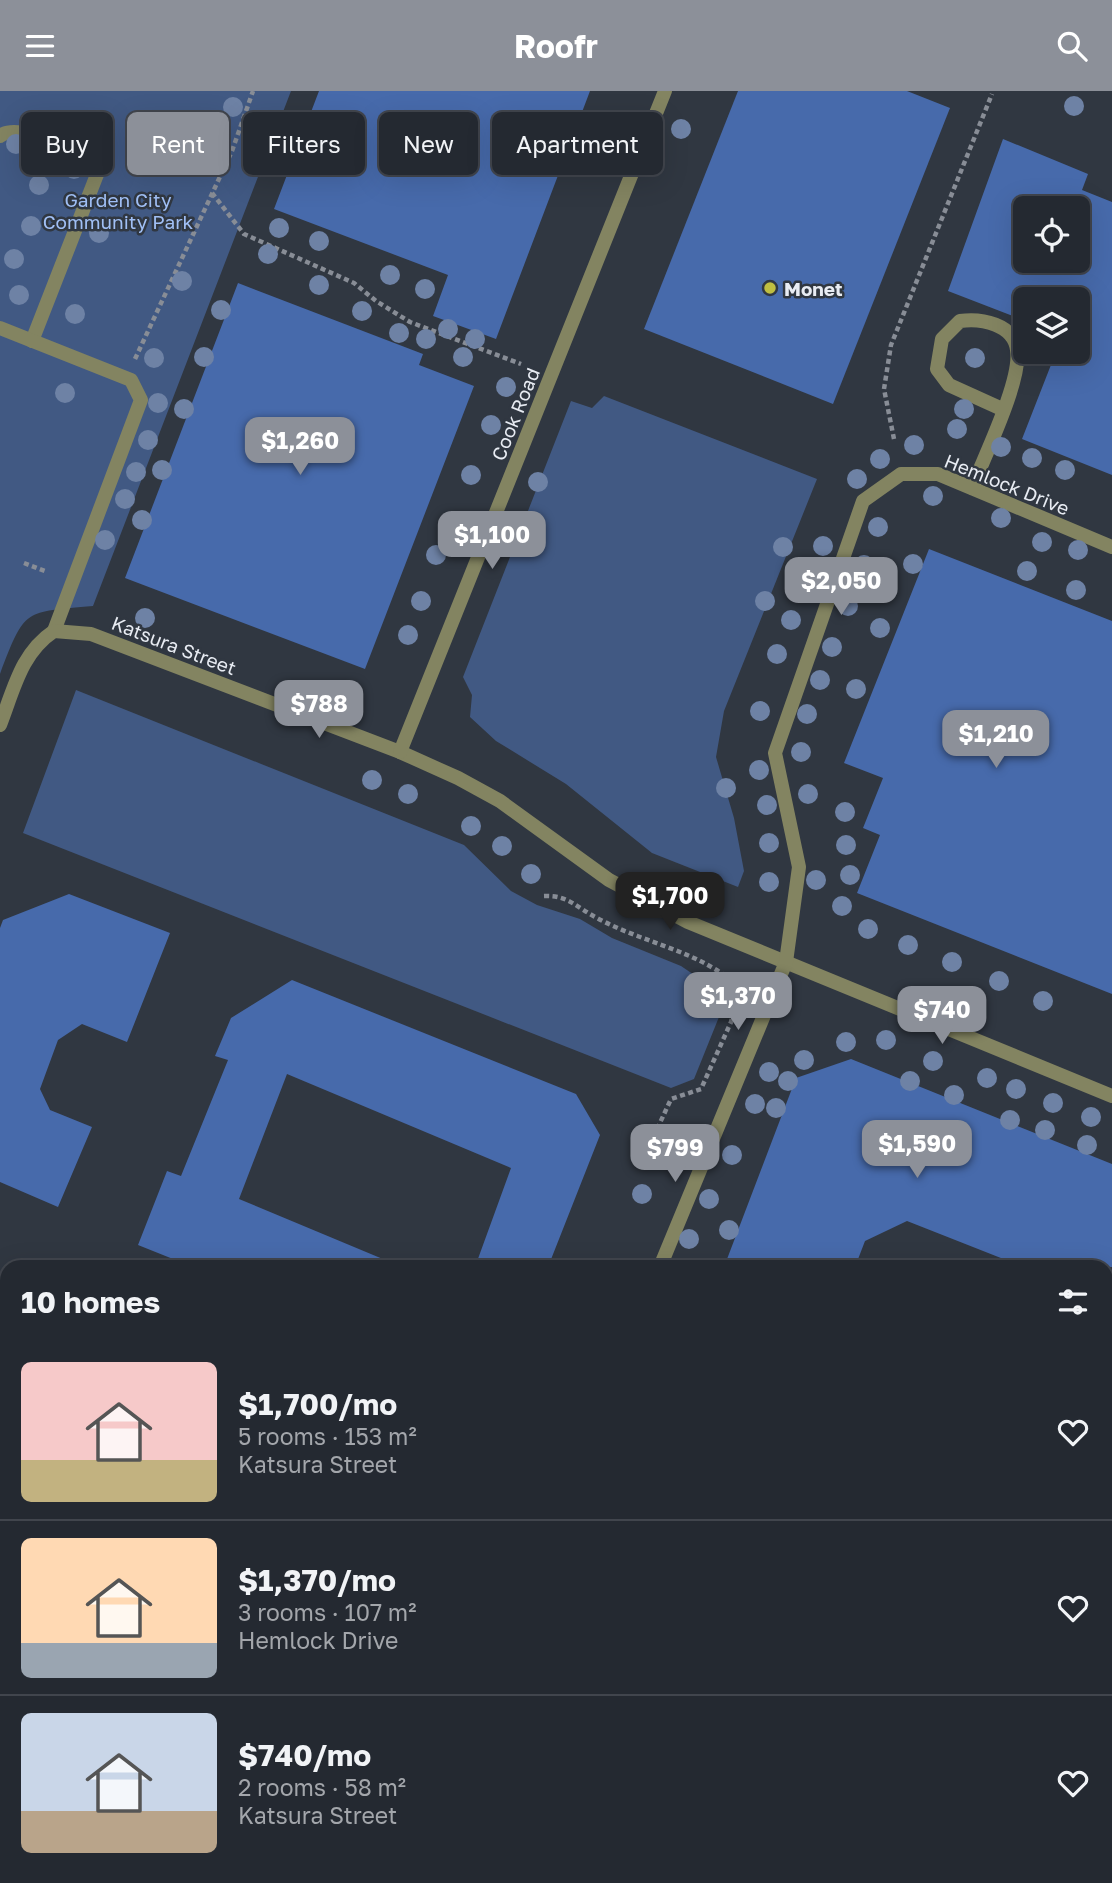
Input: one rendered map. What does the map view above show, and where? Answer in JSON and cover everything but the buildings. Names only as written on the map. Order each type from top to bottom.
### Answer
[{"type":"street","name":"Cook Road","points":[[400,752],[665,91]]},
{"type":"street","points":[[0,136],[6,131],[18,130],[88,156],[97,162],[98,172],[32,341]]},
{"type":"street","points":[[972,488],[1016,374],[1017,349],[1014,340],[1004,329],[988,322],[960,321],[942,339],[937,369],[949,385],[1002,409]]},
{"type":"street","points":[[0,328],[131,380],[141,400],[54,631],[38,642],[24,660],[0,725]]},
{"type":"street","name":"Hemlock Drive","points":[[663,1260],[786,963],[799,867],[775,753],[863,501],[901,474],[938,474],[1112,547]]},
{"type":"street","name":"Katsura Street","points":[[54,631],[91,634],[400,752],[500,801],[609,880],[688,922],[1112,1097]]},
{"type":"path","points":[[131,380],[136,350],[232,151],[253,91]]},
{"type":"path","points":[[894,439],[884,389],[891,345],[992,94]]},
{"type":"path","points":[[212,194],[244,234],[354,283],[376,301],[410,322],[521,364]]},
{"type":"path","points":[[24,563],[45,571]]},
{"type":"path","points":[[544,896],[561,895],[598,919],[651,943],[702,961],[725,975],[737,995],[731,1022],[701,1089],[671,1099],[659,1125]]},
{"type":"green space","name":"Garden City Community Park","points":[[0,91],[291,91],[283,112],[243,112],[243,175],[259,175],[93,606],[53,610],[30,617],[15,636],[0,674]]},
{"type":"green space","points":[[604,396],[817,479],[724,711],[716,757],[734,818],[744,871],[738,887],[652,853],[566,784],[496,741],[470,717],[472,695],[463,677],[571,401],[592,408]]},
{"type":"green space","points":[[76,690],[464,845],[511,891],[537,905],[580,919],[612,938],[681,966],[715,989],[721,1012],[694,1079],[671,1088],[23,833]]},
{"type":"place","name":"Monet","points":[[770,288]]}]
